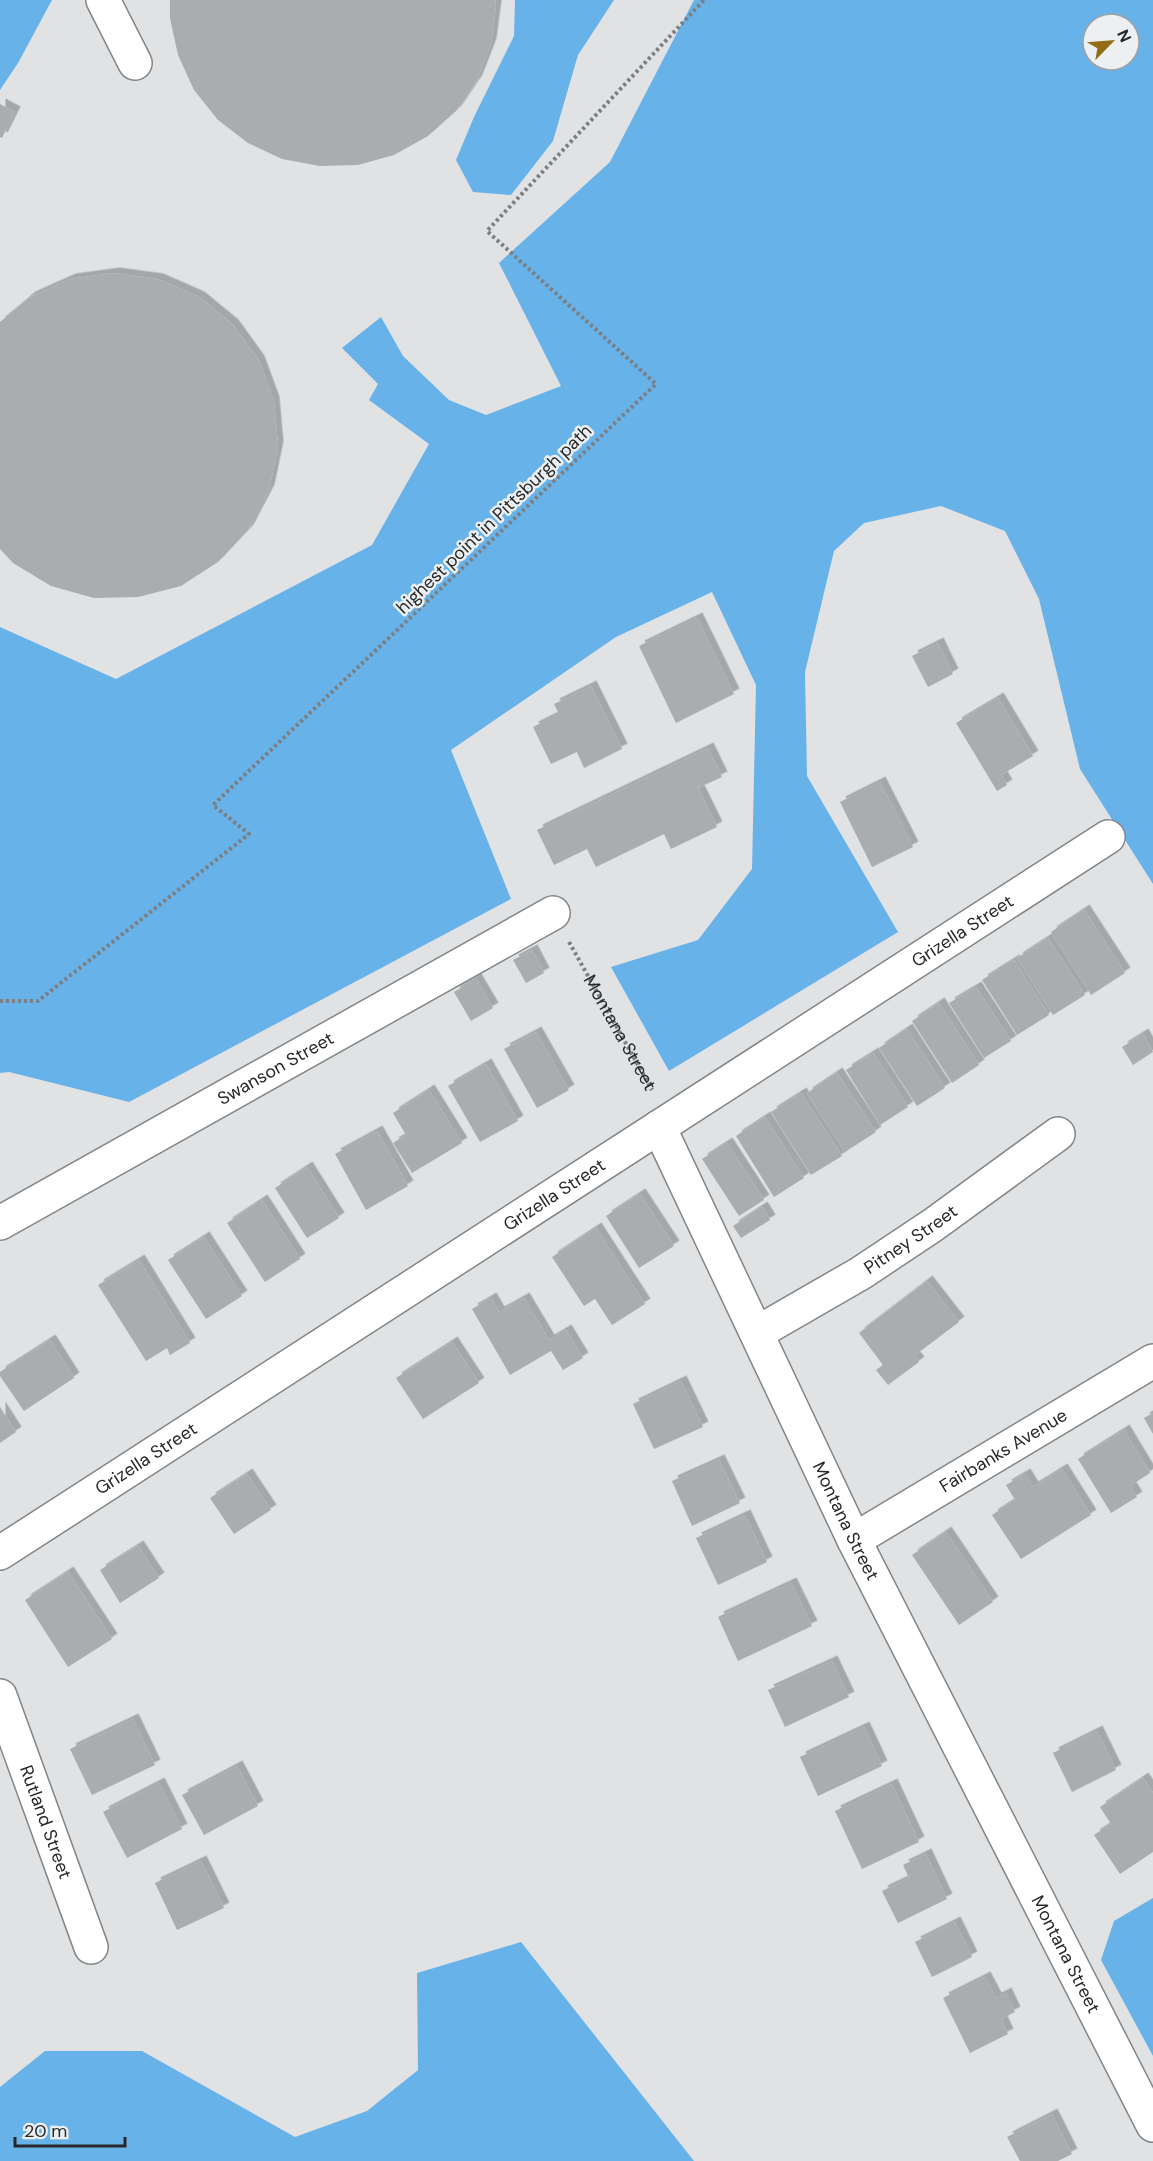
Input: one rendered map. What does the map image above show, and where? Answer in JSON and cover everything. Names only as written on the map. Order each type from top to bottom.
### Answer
[{"type":"street","points":[[103,0],[135,63]]},
{"type":"street","name":"Grizella Street","points":[[0,1553],[1108,837]]},
{"type":"street","name":"Swanson Street","points":[[0,1223],[553,913]]},
{"type":"street","name":"Montana Street","points":[[659,1127],[854,1540],[1153,2125]]},
{"type":"street","name":"Pitney Street","points":[[757,1333],[861,1273],[933,1225],[1058,1134]]},
{"type":"street","name":"Fairbanks Avenue","points":[[854,1540],[1153,1361]]},
{"type":"street","name":"Rutland Street","points":[[0,1696],[92,1947]]},
{"type":"path","name":"highest point in Pittsburgh path","points":[[0,1001],[38,1001],[249,834],[213,805],[656,384],[487,231],[705,0]]},
{"type":"path","name":"Montana Street","points":[[553,913],[651,1089],[659,1127]]},
{"type":"shaded area","points":[[0,0],[52,0],[18,63],[0,90]]},
{"type":"shaded area","points":[[515,0],[614,0],[578,55],[553,141],[511,195],[473,192],[456,160],[474,117],[514,36]]},
{"type":"shaded area","points":[[694,0],[1153,0],[1153,884],[1080,769],[1039,599],[1005,531],[941,506],[864,523],[834,551],[805,672],[807,776],[898,932],[669,1071],[611,967],[698,940],[752,869],[756,685],[712,592],[616,637],[451,750],[511,899],[129,1102],[9,1072],[0,1073],[0,627],[116,679],[372,545],[429,444],[369,400],[378,384],[342,348],[381,317],[403,356],[449,400],[486,415],[561,386],[499,263],[610,162]]},
{"type":"shaded area","points":[[1153,1898],[1153,2056],[1101,1960],[1114,1921]]},
{"type":"shaded area","points":[[521,1942],[694,2161],[0,2161],[0,2087],[45,2051],[142,2051],[295,2137],[367,2111],[418,2070],[417,1973]]},
{"type":"building","points":[[170,0],[495,0],[496,6],[491,44],[477,80],[456,111],[428,136],[394,155],[358,165],[320,166],[282,159],[248,143],[218,120],[194,90],[178,55],[170,18]]},
{"type":"building","points":[[0,104],[15,112],[2,138],[0,137]]},
{"type":"building","points":[[114,273],[158,279],[199,297],[233,325],[259,361],[274,402],[278,447],[269,490],[248,530],[218,562],[181,586],[138,597],[94,598],[51,586],[13,563],[0,549],[0,322],[30,297],[70,279]]},
{"type":"building","points":[[697,618],[734,694],[676,723],[639,646]]},
{"type":"building","points":[[938,643],[953,674],[928,687],[912,656]]},
{"type":"building","points":[[591,686],[622,749],[584,768],[577,752],[551,764],[533,727],[559,714],[554,704]]},
{"type":"building","points":[[998,698],[1033,756],[1001,775],[1007,785],[997,791],[956,723]]},
{"type":"building","points":[[708,748],[722,777],[698,788],[717,827],[671,849],[664,834],[596,867],[587,849],[554,865],[537,830]]},
{"type":"building","points":[[880,782],[913,847],[872,867],[840,802]]},
{"type":"building","points":[[1084,910],[1125,973],[1091,995],[1051,932]]},
{"type":"building","points":[[1048,938],[1085,995],[1053,1015],[1017,958]]},
{"type":"building","points":[[532,950],[544,973],[526,983],[513,960]]},
{"type":"building","points":[[1014,960],[1049,1015],[1017,1035],[982,980]]},
{"type":"building","points":[[476,979],[493,1008],[471,1021],[454,992]]},
{"type":"building","points":[[976,987],[1011,1041],[984,1058],[949,1003]]},
{"type":"building","points":[[939,1003],[979,1065],[952,1083],[912,1021]]},
{"type":"building","points":[[907,1029],[945,1088],[917,1106],[879,1048]]},
{"type":"building","points":[[536,1032],[569,1090],[537,1108],[504,1049]]},
{"type":"building","points":[[1143,1034],[1153,1052],[1133,1065],[1122,1047]]},
{"type":"building","points":[[873,1053],[908,1107],[880,1125],[846,1070]]},
{"type":"building","points":[[486,1064],[518,1121],[480,1142],[448,1086]]},
{"type":"building","points":[[837,1073],[876,1132],[845,1152],[807,1093]]},
{"type":"building","points":[[429,1090],[462,1143],[412,1173],[393,1143],[406,1135],[393,1113]]},
{"type":"building","points":[[801,1093],[842,1156],[811,1175],[771,1112]]},
{"type":"building","points":[[765,1117],[804,1178],[774,1197],[736,1136]]},
{"type":"building","points":[[377,1131],[408,1186],[366,1210],[335,1154]]},
{"type":"building","points":[[727,1143],[764,1200],[739,1216],[702,1159]]},
{"type":"building","points":[[307,1167],[339,1218],[307,1238],[275,1188]]},
{"type":"building","points":[[640,1194],[674,1246],[639,1268],[606,1216]]},
{"type":"building","points":[[262,1200],[300,1259],[265,1282],[227,1223]]},
{"type":"building","points":[[762,1207],[770,1220],[741,1238],[733,1226]]},
{"type":"building","points":[[596,1228],[645,1304],[612,1325],[595,1299],[584,1306],[552,1257]]},
{"type":"building","points":[[204,1237],[242,1296],[206,1319],[168,1260]]},
{"type":"building","points":[[139,1260],[190,1343],[170,1355],[167,1348],[146,1361],[98,1285]]},
{"type":"building","points":[[927,1281],[959,1322],[914,1356],[919,1362],[888,1385],[876,1370],[883,1365],[859,1333]]},
{"type":"building","points":[[491,1298],[499,1312],[524,1298],[549,1340],[566,1330],[583,1358],[563,1370],[551,1351],[510,1375],[472,1309]]},
{"type":"building","points":[[50,1340],[74,1378],[24,1411],[0,1376],[0,1372]]},
{"type":"building","points":[[452,1342],[479,1383],[423,1419],[396,1378]]},
{"type":"building","points":[[681,1381],[703,1427],[654,1449],[633,1404]]},
{"type":"building","points":[[0,1407],[16,1432],[0,1443]]},
{"type":"building","points":[[1153,1413],[1153,1434],[1144,1418]]},
{"type":"building","points":[[1124,1430],[1150,1473],[1130,1486],[1137,1497],[1111,1513],[1078,1459]]},
{"type":"building","points":[[719,1460],[740,1503],[692,1526],[672,1481]]},
{"type":"building","points":[[1062,1469],[1091,1515],[1021,1559],[992,1515],[1015,1500],[1006,1485],[1025,1474],[1033,1487]]},
{"type":"building","points":[[247,1474],[271,1510],[234,1534],[210,1498]]},
{"type":"building","points":[[745,1515],[767,1562],[718,1585],[696,1538]]},
{"type":"building","points":[[946,1532],[993,1602],[959,1625],[912,1555]]},
{"type":"building","points":[[138,1546],[159,1578],[120,1603],[100,1570]]},
{"type":"building","points":[[68,1572],[112,1639],[68,1667],[25,1600]]},
{"type":"building","points":[[791,1583],[812,1626],[738,1661],[718,1617]]},
{"type":"building","points":[[832,1661],[849,1697],[785,1727],[768,1690]]},
{"type":"building","points":[[133,1719],[155,1765],[92,1795],[70,1749]]},
{"type":"building","points":[[864,1727],[882,1766],[818,1796],[800,1757]]},
{"type":"building","points":[[1097,1731],[1116,1770],[1072,1792],[1053,1753]]},
{"type":"building","points":[[237,1766],[258,1806],[204,1835],[182,1795]]},
{"type":"building","points":[[1143,1778],[1153,1793],[1153,1852],[1120,1874],[1094,1835],[1111,1824],[1100,1807]]},
{"type":"building","points":[[159,1783],[182,1829],[127,1858],[103,1812]]},
{"type":"building","points":[[892,1784],[919,1842],[862,1869],[835,1811]]},
{"type":"building","points":[[926,1854],[947,1899],[898,1923],[882,1891],[909,1878],[903,1865]]},
{"type":"building","points":[[201,1861],[224,1908],[177,1930],[155,1883]]},
{"type":"building","points":[[955,1922],[972,1957],[932,1977],[915,1942]]},
{"type":"building","points":[[985,1977],[996,1998],[1006,1993],[1015,2012],[1001,2019],[1008,2034],[970,2053],[943,1998]]},
{"type":"building","points":[[1052,2114],[1072,2154],[1058,2161],[1020,2161],[1007,2137]]}]
